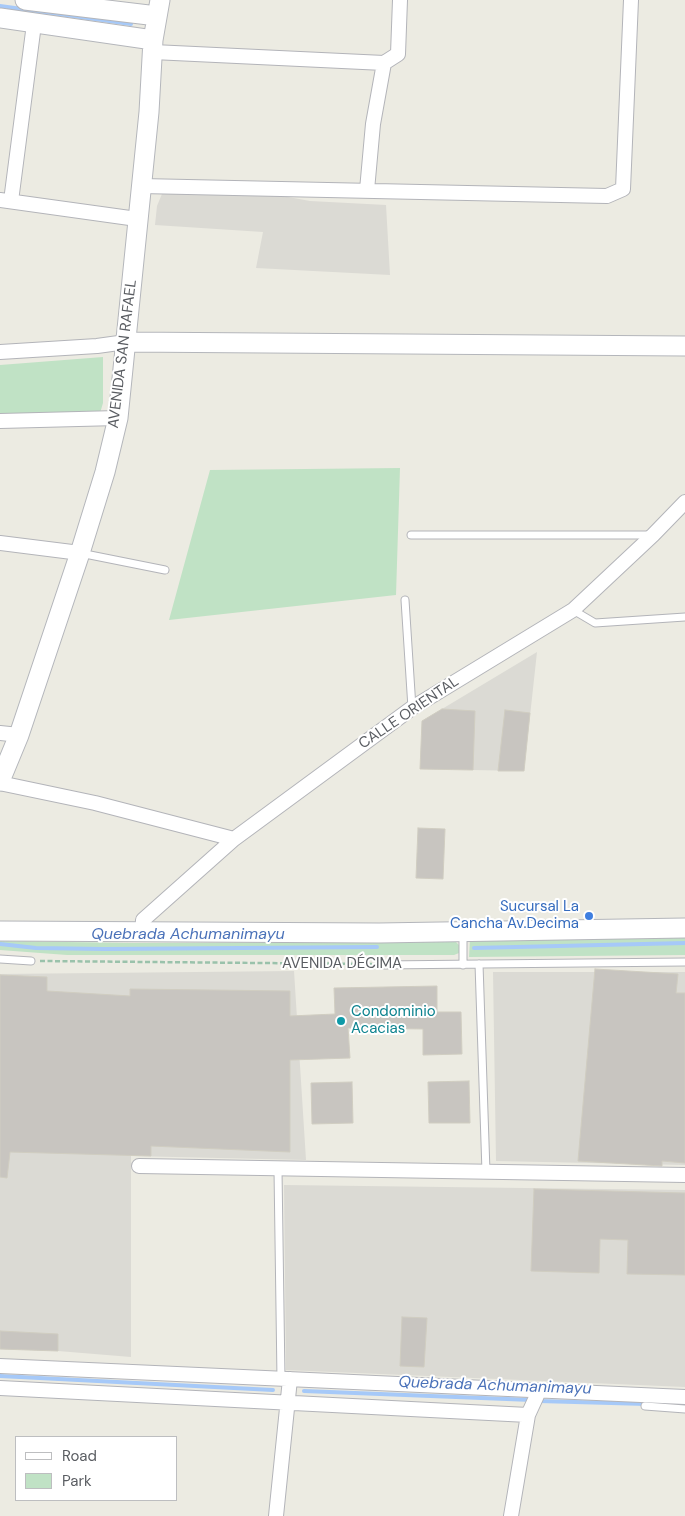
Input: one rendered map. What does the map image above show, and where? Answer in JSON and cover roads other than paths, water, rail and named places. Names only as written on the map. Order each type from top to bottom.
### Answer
[{"type":"street","points":[[25,0],[158,8]]},
{"type":"street","points":[[0,18],[153,46],[384,63],[398,54],[400,0]]},
{"type":"street","points":[[141,186],[607,196],[623,189],[630,0]]},
{"type":"street","name":"AVENIDA SAN RAFAEL","points":[[0,782],[19,735],[80,553],[105,472],[118,418],[136,219],[150,112],[153,46],[158,8]]},
{"type":"street","points":[[34,24],[6,201],[136,219]]},
{"type":"street","points":[[367,190],[373,124],[384,63]]},
{"type":"street","points":[[0,352],[97,346],[126,342],[685,346]]},
{"type":"street","points":[[0,421],[118,418]]},
{"type":"street","name":"CALLE ORIENTAL","points":[[142,933],[143,920],[234,839],[412,708],[573,610],[653,535],[685,502]]},
{"type":"street","points":[[0,542],[80,553]]},
{"type":"street","points":[[0,733],[19,735]]},
{"type":"street","points":[[0,782],[94,803],[234,839]]},
{"type":"street","name":"AVENIDA DÉCIMA","points":[[0,932],[142,933],[685,928]]},
{"type":"street","points":[[139,1166],[685,1176]]},
{"type":"street","points":[[0,1366],[286,1379],[534,1402]]},
{"type":"street","points":[[276,1516],[289,1401],[286,1379]]},
{"type":"street","points":[[0,1388],[289,1401],[534,1402],[685,1397]]},
{"type":"street","points":[[511,1516],[534,1402]]},
{"type":"lane","points":[[411,535],[653,535]]},
{"type":"lane","points":[[80,553],[164,570]]},
{"type":"lane","points":[[405,600],[412,708]]},
{"type":"lane","points":[[573,610],[595,623],[685,617]]},
{"type":"lane","points":[[463,931],[463,965]]},
{"type":"lane","points":[[0,959],[32,961]]},
{"type":"lane","name":"AVENIDA DÉCIMA","points":[[380,964],[463,965],[685,962]]},
{"type":"lane","points":[[479,964],[486,1173]]},
{"type":"lane","points":[[278,1170],[286,1379]]},
{"type":"lane","points":[[645,1406],[685,1409]]},
{"type":"waterway","points":[[0,6],[131,24]]},
{"type":"waterway","name":"Quebrada Achumanimayu","points":[[474,948],[685,943]]},
{"type":"waterway","name":"Quebrada Achumanimayu","points":[[0,944],[36,948],[104,949],[377,947]]},
{"type":"waterway","name":"Quebrada Achumanimayu","points":[[0,1376],[273,1390]]},
{"type":"waterway","name":"Quebrada Achumanimayu","points":[[304,1391],[532,1400]]},
{"type":"waterway","name":"Quebrada Achumanimayu","points":[[539,1401],[647,1404]]},
{"type":"waterway","name":"Quebrada Achumanimayu","points":[[676,1405],[685,1405]]},
{"type":"place","name":"Sucursal La Cancha Av.Decima","points":[[589,916]]},
{"type":"place","name":"Condominio Acacias","points":[[341,1021]]}]
